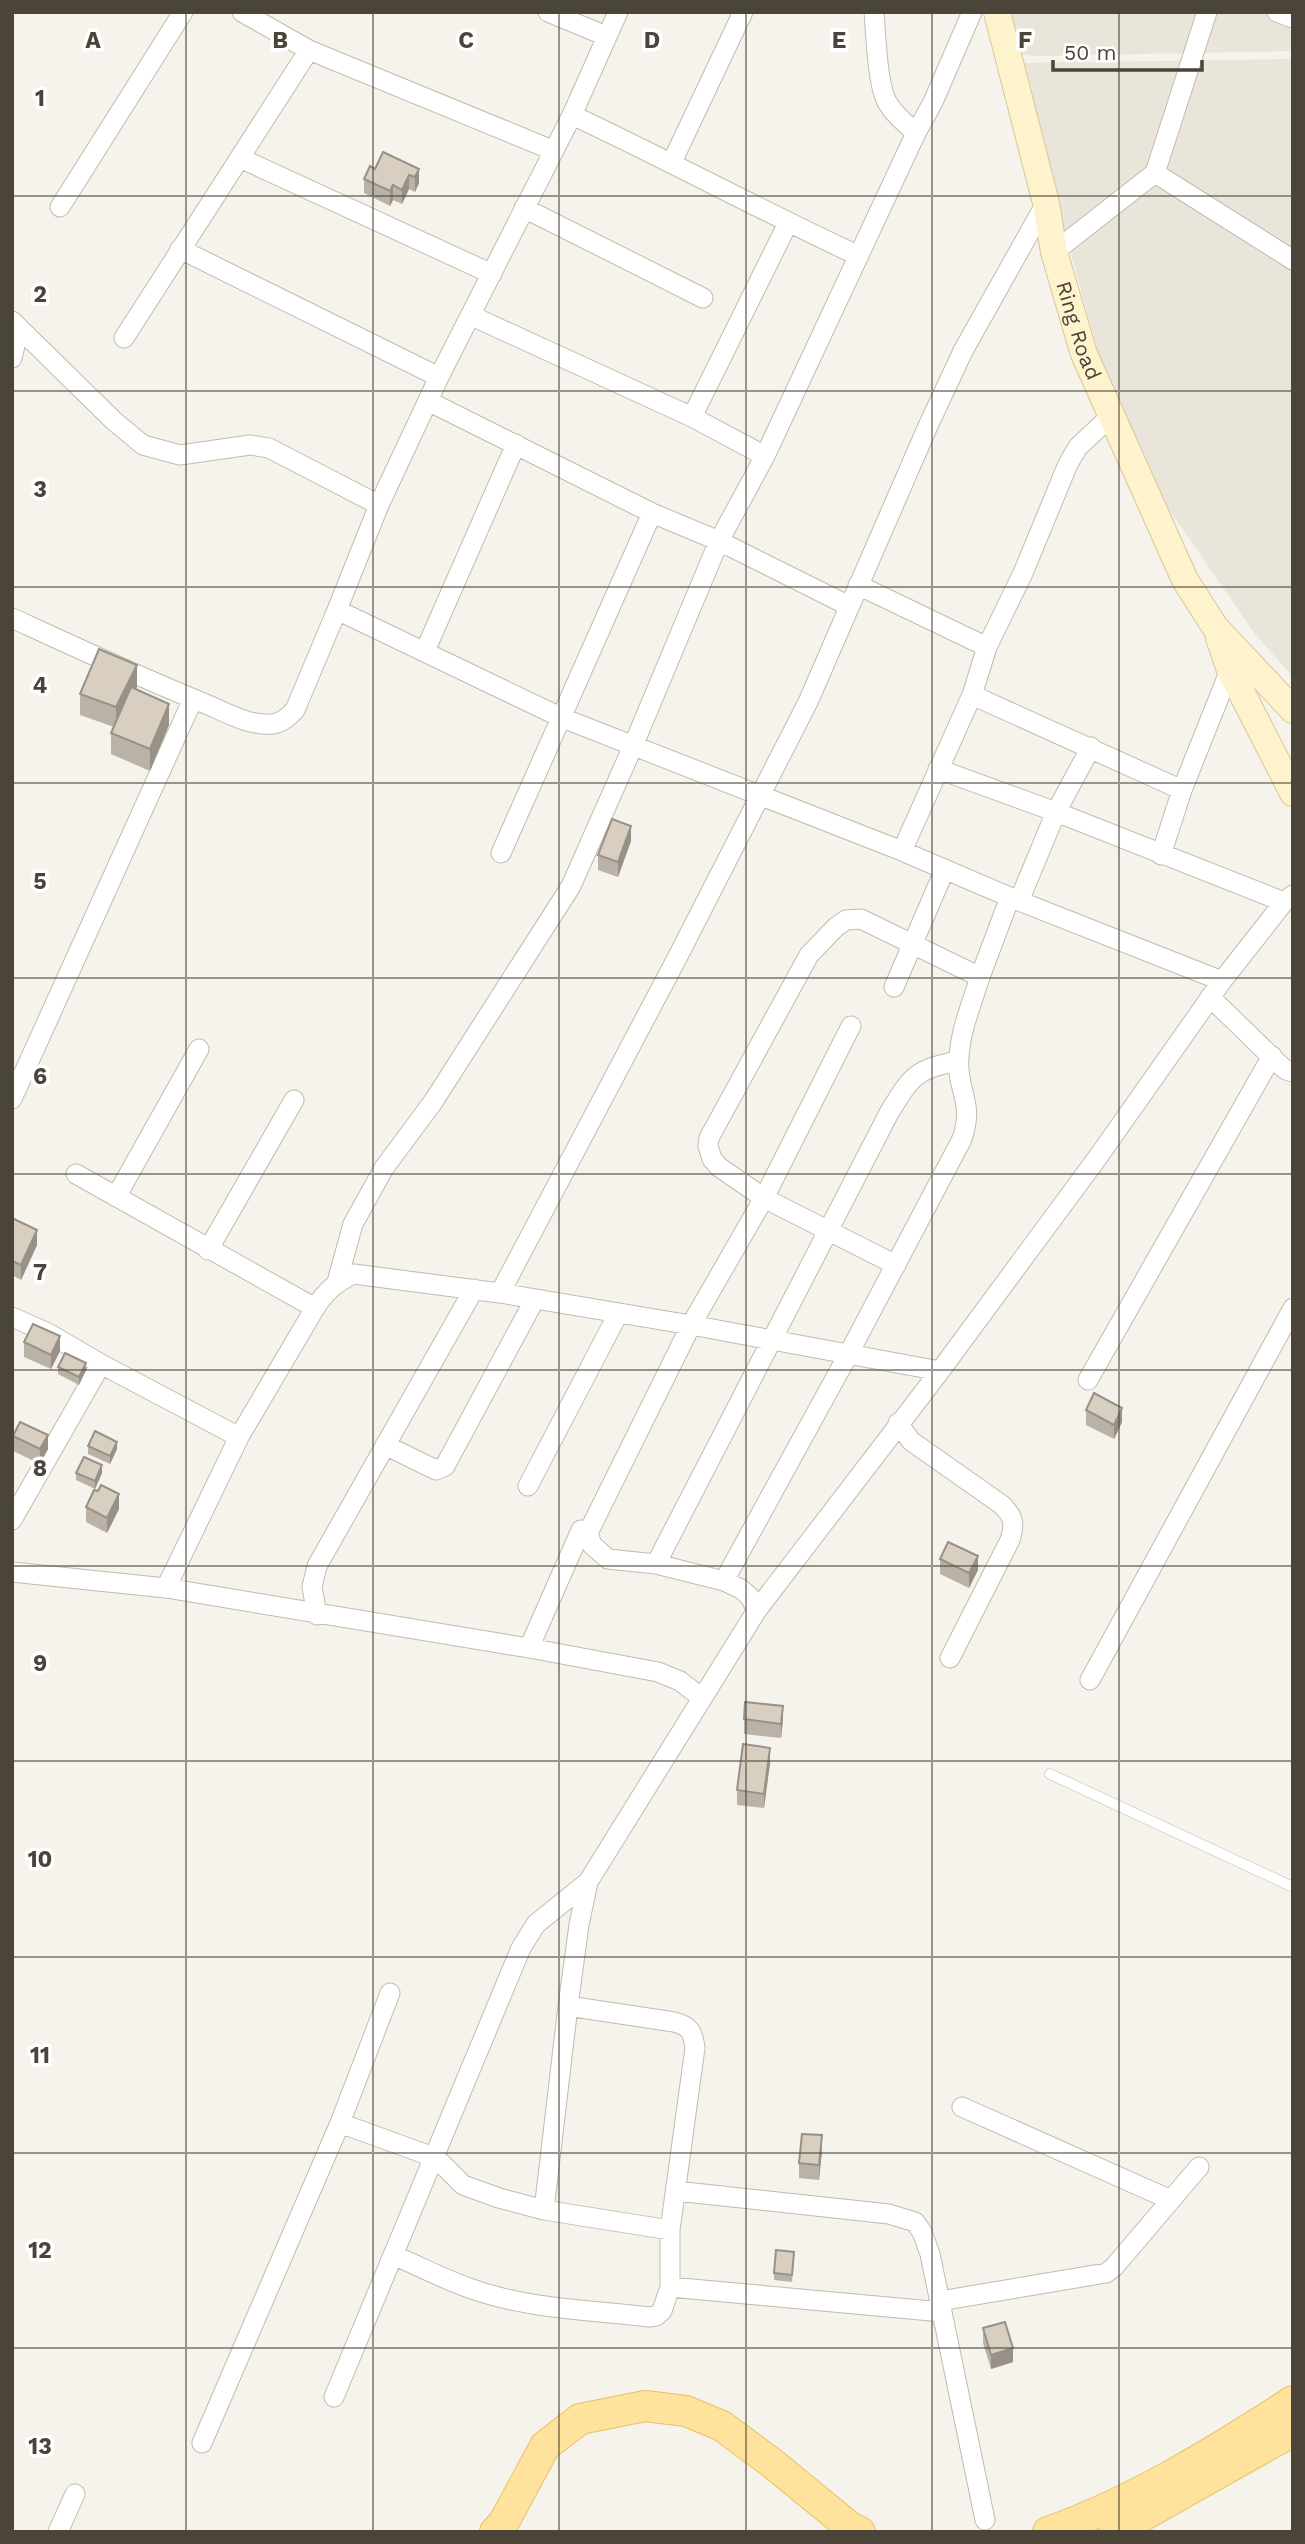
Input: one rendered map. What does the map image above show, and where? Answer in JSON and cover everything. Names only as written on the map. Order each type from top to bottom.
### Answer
[{"type":"main road","name":"Ring Road","points":[[997,12],[1046,203],[1054,252],[1084,354],[1185,580],[1215,627],[1293,710]]},
{"type":"main road","name":"Ring Road","points":[[1215,627],[1230,670],[1293,793]]},
{"type":"main road","points":[[1048,2532],[1149,2486],[1242,2434],[1293,2401]]},
{"type":"main road","points":[[495,2532],[504,2522],[545,2446],[580,2419],[645,2406],[686,2411],[722,2426],[772,2463],[850,2530]]},
{"type":"main road","points":[[1114,2532],[1293,2431]]},
{"type":"street","points":[[60,207],[183,12]]},
{"type":"street","points":[[242,12],[309,50],[552,150]]},
{"type":"street","points":[[548,12],[606,36]]},
{"type":"street","points":[[12,618],[128,672],[243,719],[271,724],[284,720],[295,710],[380,505],[439,377],[572,115],[618,12]]},
{"type":"street","points":[[672,162],[743,12]]},
{"type":"street","points":[[874,12],[886,100],[916,133]]},
{"type":"street","points":[[337,1282],[353,1224],[384,1168],[433,1102],[571,887],[719,541],[765,456],[933,102],[972,12]]},
{"type":"street","points":[[1054,252],[1155,173],[1207,12]]},
{"type":"street","points":[[1278,12],[1293,18]]},
{"type":"street","points":[[124,338],[309,50]]},
{"type":"street","points":[[572,115],[672,162],[859,257]]},
{"type":"street","points":[[240,158],[492,274]]},
{"type":"street","points":[[1155,173],[1293,260]]},
{"type":"street","points":[[500,1293],[676,960],[808,702],[963,351],[1046,203]]},
{"type":"street","points":[[524,208],[703,298]]},
{"type":"street","points":[[691,417],[788,223]]},
{"type":"street","points":[[180,249],[439,377]]},
{"type":"street","points":[[472,316],[691,417],[765,456]]},
{"type":"street","points":[[12,358],[16,324]]},
{"type":"street","points":[[16,324],[114,421],[143,444],[180,455],[250,446],[269,448],[380,505]]},
{"type":"street","points":[[428,401],[652,513],[719,541],[849,606]]},
{"type":"street","points":[[902,851],[972,695],[988,647],[1023,573],[1068,464],[1078,447],[1112,415]]},
{"type":"street","points":[[425,651],[516,444]]},
{"type":"street","points":[[501,853],[652,513]]},
{"type":"street","points":[[858,585],[988,647]]},
{"type":"street","points":[[337,611],[560,717],[760,793],[902,851],[1216,989],[1272,1056],[1286,1070],[1293,1072]]},
{"type":"street","points":[[1161,855],[1182,790],[1230,670]]},
{"type":"street","points":[[972,695],[1182,790]]},
{"type":"street","points":[[12,1099],[18,1071],[193,699]]},
{"type":"street","points":[[724,1581],[896,1265],[966,1126],[967,1102],[958,1061],[961,1040],[980,977],[1056,812],[1091,747]]},
{"type":"street","points":[[334,2397],[436,2158],[507,1978],[536,1924],[588,1882],[757,1610],[940,1371],[1098,1157],[1216,989],[1288,899],[1161,855],[1056,812],[939,769]]},
{"type":"street","points":[[894,987],[945,869]]},
{"type":"street","points":[[896,1265],[764,1198],[719,1167],[712,1159],[708,1146],[713,1127],[809,955],[824,937],[846,920],[860,919],[980,977]]},
{"type":"street","points":[[757,1610],[750,1597],[741,1589],[724,1581],[656,1564],[608,1559],[592,1545],[588,1532],[691,1325],[764,1198],[851,1026]]},
{"type":"street","points":[[116,1197],[199,1049]]},
{"type":"street","points":[[1088,1380],[1272,1056]]},
{"type":"street","points":[[656,1564],[827,1229],[906,1085],[923,1069],[958,1061]]},
{"type":"street","points":[[208,1250],[294,1100]]},
{"type":"street","points":[[76,1174],[315,1308]]},
{"type":"street","points":[[166,1588],[239,1437],[315,1308],[324,1293],[337,1282],[354,1274],[500,1293],[940,1371]]},
{"type":"street","points":[[317,1615],[312,1587],[317,1566],[474,1289]]},
{"type":"street","points":[[385,1446],[436,1470],[445,1466],[535,1299]]},
{"type":"street","points":[[1090,1680],[1293,1308]]},
{"type":"street","points":[[528,1486],[618,1314]]},
{"type":"street","points":[[12,1317],[48,1333],[239,1437]]},
{"type":"street","points":[[12,1520],[101,1364]]},
{"type":"street","points":[[898,1423],[911,1441],[1002,1505],[1012,1516],[1014,1526],[1010,1540],[950,1658]]},
{"type":"street","points":[[529,1648],[581,1531]]},
{"type":"street","points":[[12,1572],[166,1588],[529,1648],[658,1672],[680,1681],[702,1698]]},
{"type":"street","points":[[544,2210],[568,2007],[588,1882]]},
{"type":"street","points":[[202,2443],[340,2123],[390,1993]]},
{"type":"street","points":[[393,2255],[472,2289],[499,2297],[649,2317],[662,2311],[670,2287],[670,2230],[695,2048],[691,2029],[685,2024],[674,2022],[568,2007]]},
{"type":"street","points":[[962,2107],[1171,2200]]},
{"type":"street","points":[[340,2123],[436,2158],[463,2185],[499,2198],[544,2210],[670,2230]]},
{"type":"street","points":[[670,2287],[941,2306],[1106,2273],[1199,2167]]},
{"type":"street","points":[[676,2192],[889,2214],[915,2222],[930,2254],[985,2520]]},
{"type":"street","points":[[58,2532],[75,2494]]},
{"type":"lane","points":[[1050,1774],[1293,1887]]},
{"type":"shaded area","points":[[997,12],[1293,12],[1293,51],[1039,56],[1007,53]]},
{"type":"shaded area","points":[[1293,59],[1293,677],[1255,634],[1168,508],[1102,366],[1018,63]]},
{"type":"building","points":[[383,152],[419,169],[415,177],[409,175],[402,190],[393,185],[390,191],[364,179],[370,166],[375,169]]},
{"type":"building","points":[[99,649],[137,665],[116,707],[80,694]]},
{"type":"building","points":[[131,687],[169,704],[150,749],[111,733]]},
{"type":"building","points":[[612,819],[631,826],[618,862],[598,855]]},
{"type":"building","points":[[12,1218],[37,1230],[21,1265],[12,1261]]},
{"type":"building","points":[[33,1324],[60,1336],[51,1355],[24,1342]]},
{"type":"building","points":[[65,1353],[86,1363],[79,1377],[58,1367]]},
{"type":"building","points":[[1094,1393],[1122,1408],[1114,1425],[1086,1410]]},
{"type":"building","points":[[20,1422],[48,1435],[40,1449],[13,1436]]},
{"type":"building","points":[[95,1431],[117,1442],[110,1456],[88,1446]]},
{"type":"building","points":[[84,1457],[102,1465],[95,1481],[76,1473]]},
{"type":"building","points":[[101,1485],[119,1494],[107,1518],[86,1507],[94,1490],[98,1491]]},
{"type":"building","points":[[948,1542],[978,1556],[969,1573],[940,1559]]},
{"type":"building","points":[[745,1702],[783,1706],[781,1724],[744,1719]]},
{"type":"building","points":[[743,1744],[770,1748],[764,1794],[737,1790]]},
{"type":"building","points":[[802,2134],[822,2135],[819,2165],[799,2163]]},
{"type":"building","points":[[776,2250],[794,2252],[792,2275],[774,2273]]},
{"type":"building","points":[[1005,2322],[1013,2348],[991,2355],[983,2328]]}]
